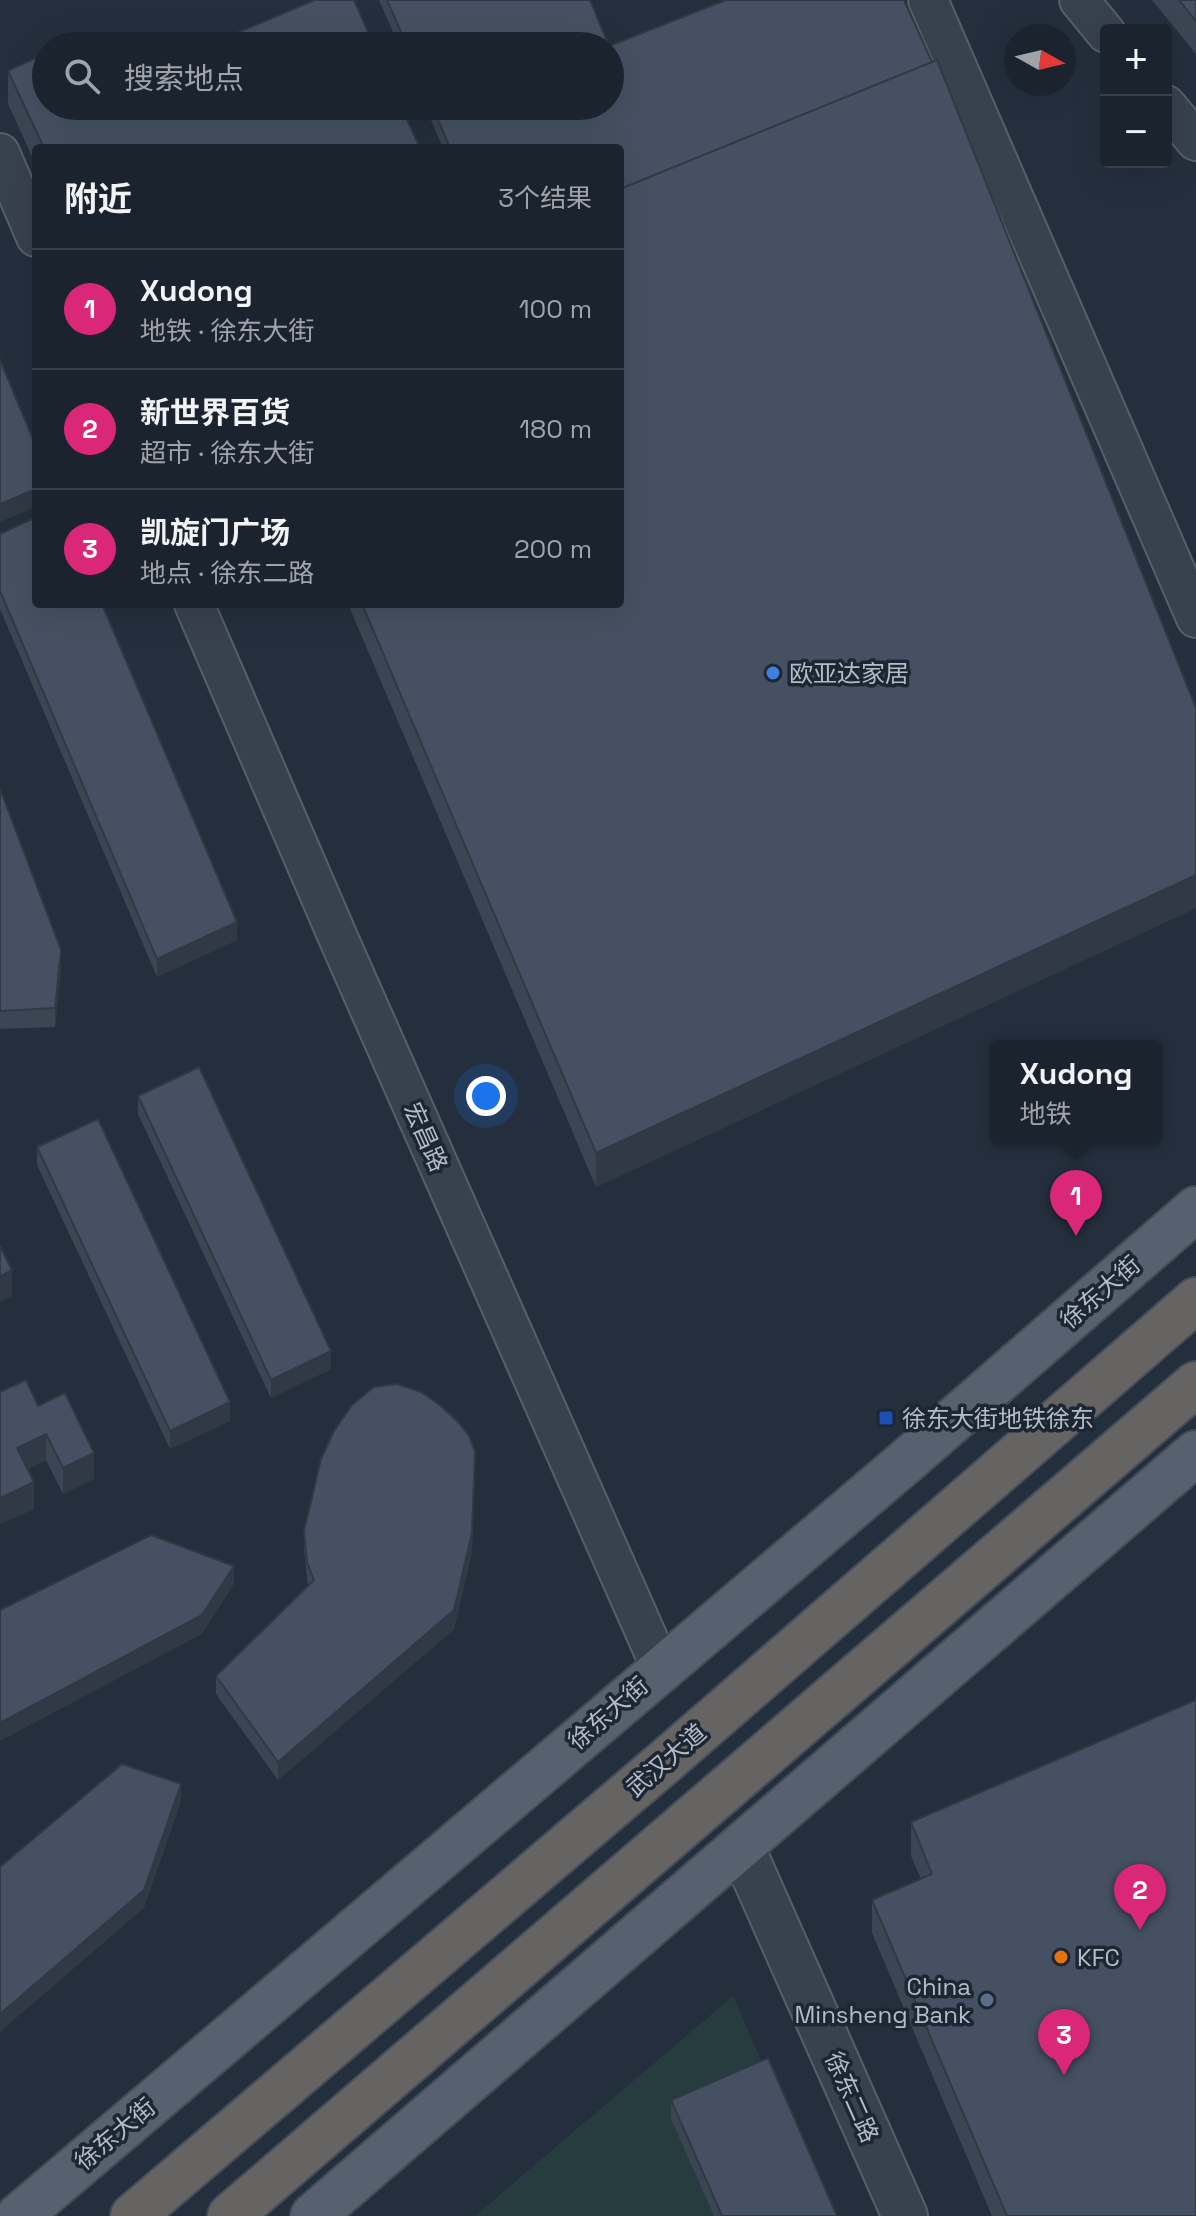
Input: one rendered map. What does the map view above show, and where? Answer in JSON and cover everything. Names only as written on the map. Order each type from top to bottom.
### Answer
[{"type":"highway","name":"武汉大道","points":[[133,2216],[668,1759],[1196,1300]]},
{"type":"highway","points":[[230,2216],[1196,1384]]},
{"type":"main road","name":"徐东大街","points":[[19,2216],[903,1464],[1196,1209]]},
{"type":"main road","points":[[313,2216],[1196,1453]]},
{"type":"street","points":[[928,0],[1196,618]]},
{"type":"street","points":[[1079,0],[1100,26]]},
{"type":"street","points":[[1172,112],[1196,141]]},
{"type":"street","points":[[0,153],[32,228]]},
{"type":"street","name":"宏昌路","points":[[196,608],[661,1668]]},
{"type":"street","name":"徐东二路","points":[[741,1846],[905,2216]]},
{"type":"green space","points":[[733,1996],[829,2216],[475,2216]]},
{"type":"building","points":[[315,0],[354,0],[368,32],[239,32]]},
{"type":"building","points":[[387,0],[590,0],[603,32],[401,32]]},
{"type":"building","points":[[726,0],[904,0],[932,62],[624,187],[624,144],[448,144],[438,120],[624,120],[624,40]]},
{"type":"building","points":[[1179,0],[1196,0],[1196,21]]},
{"type":"building","points":[[32,60],[32,120],[407,120],[418,144],[42,144],[8,71]]},
{"type":"building","name":"欧亚达家居","points":[[937,60],[1196,708],[1196,875],[596,1153],[364,608],[624,608],[624,187]]},
{"type":"building","points":[[0,360],[32,436],[32,491],[0,504]]},
{"type":"building","points":[[32,519],[32,608],[104,608],[237,922],[157,959],[0,591],[0,534]]},
{"type":"building","points":[[0,789],[61,950],[55,1008],[0,1011]]},
{"type":"building","points":[[199,1067],[331,1351],[271,1380],[138,1096]]},
{"type":"building","points":[[98,1119],[230,1402],[170,1431],[37,1147]]},
{"type":"building","points":[[0,1246],[12,1270],[0,1276]]},
{"type":"building","points":[[26,1380],[38,1406],[65,1393],[94,1453],[63,1468],[46,1434],[17,1448],[34,1482],[0,1498],[0,1392]]},
{"type":"building","points":[[397,1384],[421,1392],[441,1406],[469,1436],[475,1452],[472,1533],[454,1610],[278,1762],[216,1676],[314,1580],[307,1563],[304,1531],[321,1459],[334,1431],[352,1405],[374,1387]]},
{"type":"building","points":[[151,1535],[234,1566],[202,1615],[0,1723],[0,1610]]},
{"type":"building","points":[[1196,1700],[1196,2216],[1007,2216],[872,1900],[932,1874],[911,1822]]},
{"type":"building","points":[[122,1764],[181,1784],[144,1890],[0,2014],[0,1867]]},
{"type":"building","points":[[768,2058],[837,2216],[722,2216],[671,2100]]},
{"type":"place","name":"欧亚达家居","points":[[773,673]]},
{"type":"place","name":"Xudong","points":[[1076,1236]]},
{"type":"place","name":"徐东大街地铁徐东","points":[[886,1418]]},
{"type":"place","name":"新世界百货","points":[[1140,1930]]},
{"type":"place","name":"KFC","points":[[1061,1957]]},
{"type":"place","name":"China Minsheng Bank","points":[[987,2000]]},
{"type":"place","name":"凯旋门广场","points":[[1064,2075]]}]
